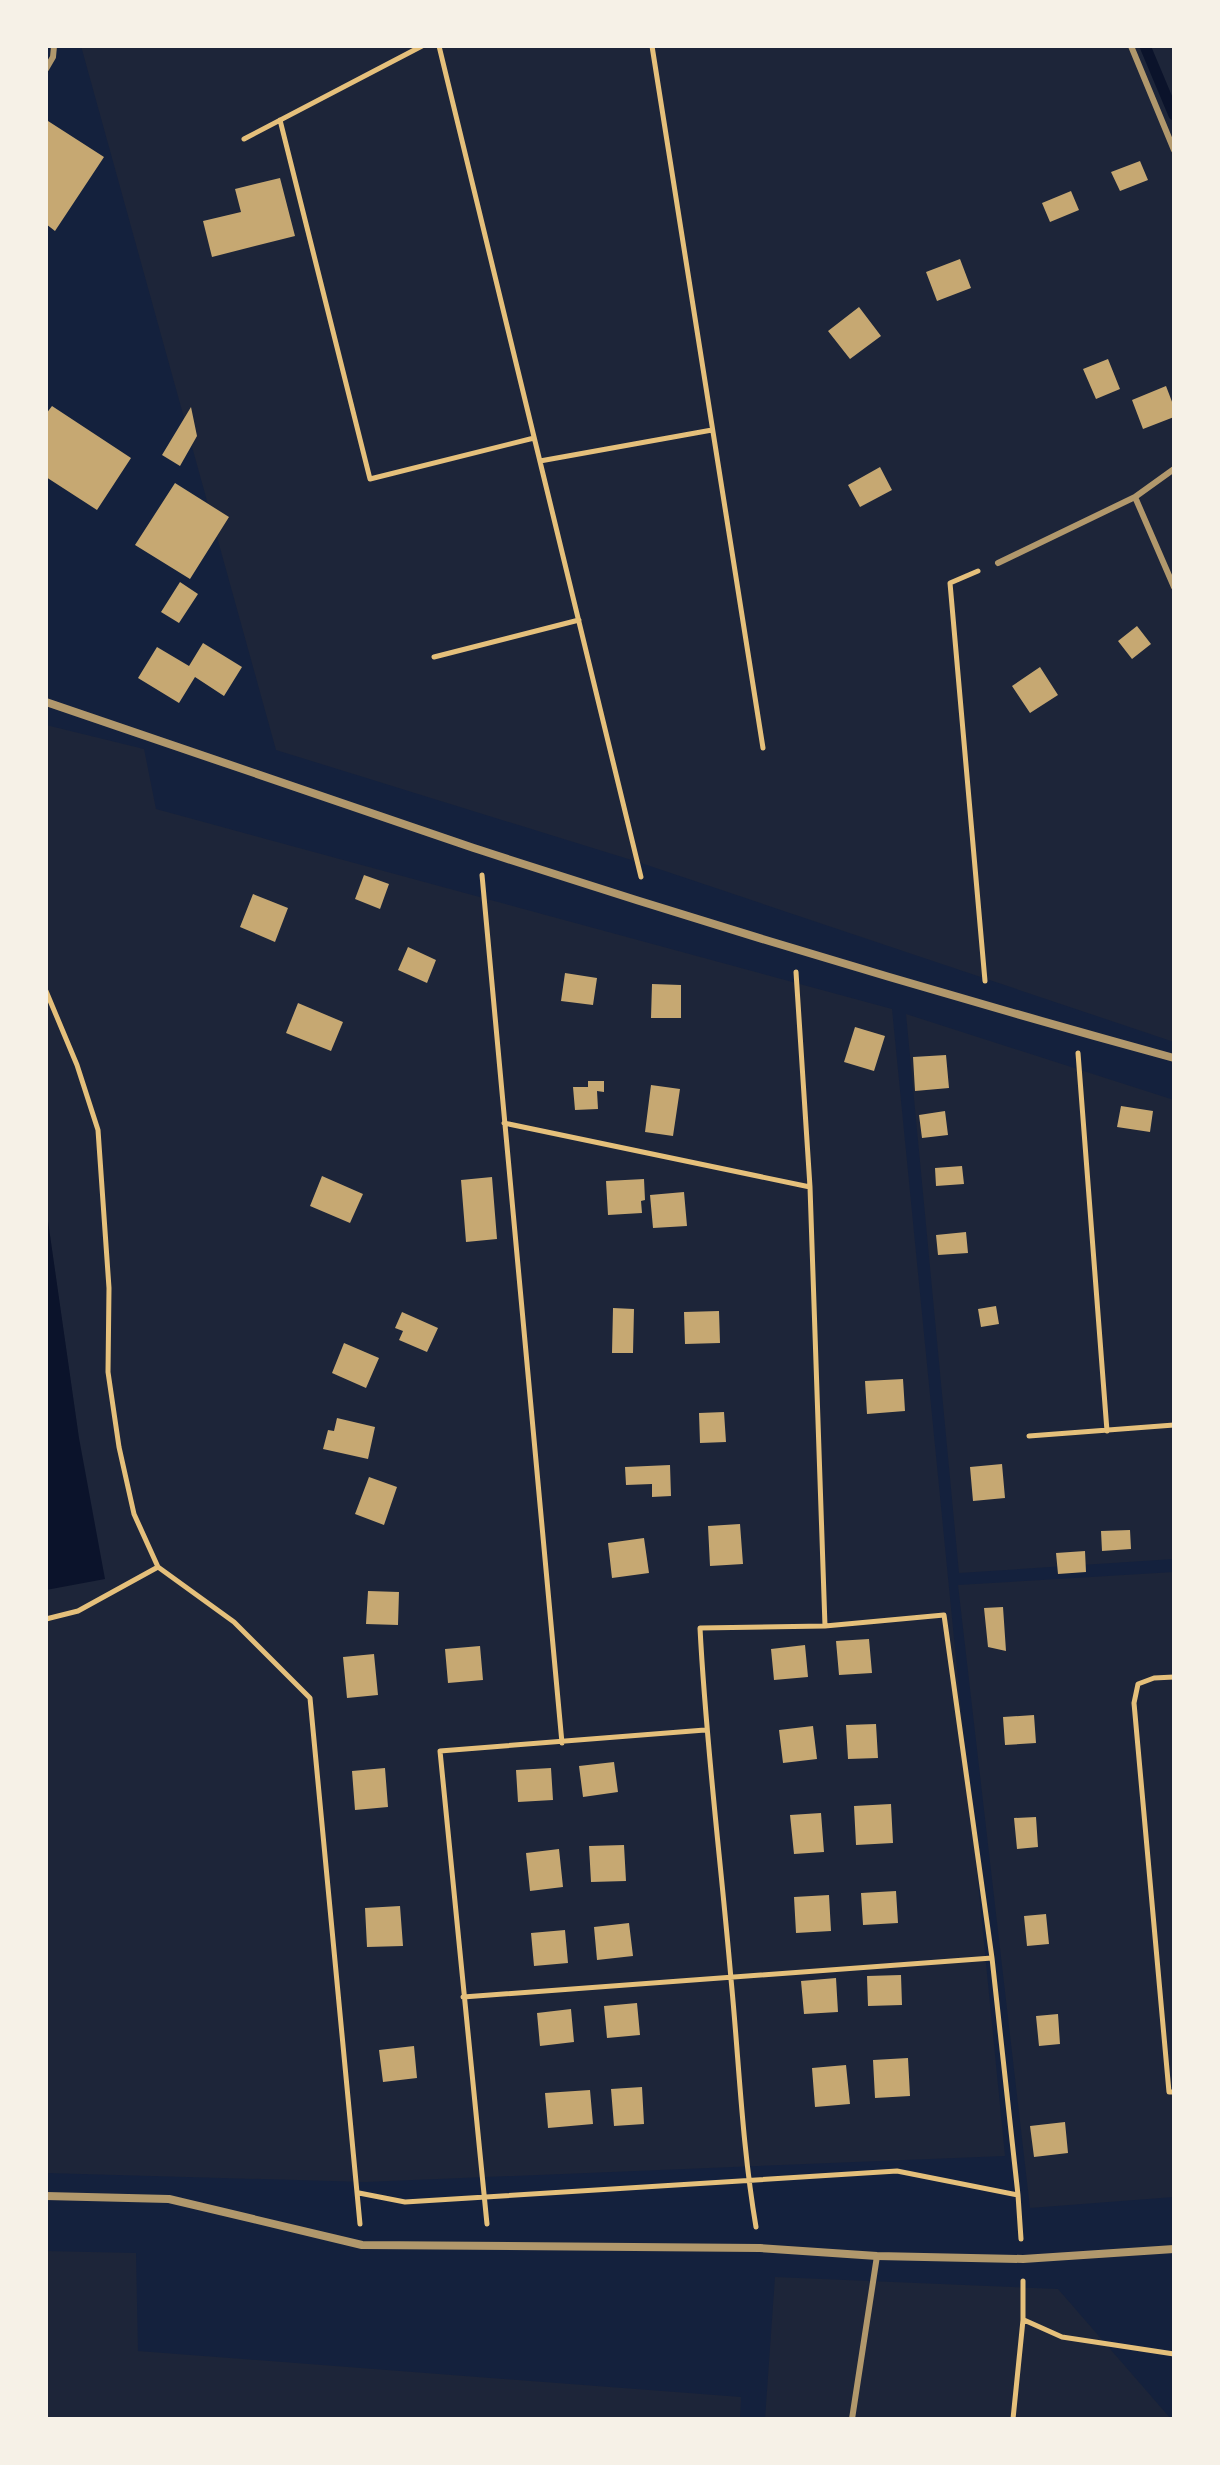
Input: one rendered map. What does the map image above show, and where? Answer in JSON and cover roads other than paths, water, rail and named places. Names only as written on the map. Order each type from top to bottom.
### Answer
[{"type":"street","points":[[46,702],[480,850],[647,903],[987,1007],[1174,1058]]},
{"type":"street","points":[[46,2196],[169,2199],[362,2245],[760,2248],[877,2256],[1023,2259],[1174,2249]]},
{"type":"lane","points":[[46,69],[53,57],[54,46]]},
{"type":"lane","points":[[1131,46],[1174,150]]},
{"type":"lane","points":[[998,563],[1135,497],[1174,469]]},
{"type":"lane","points":[[1135,497],[1174,587]]},
{"type":"lane","points":[[852,2419],[877,2256]]},
{"type":"waterway","points":[[1145,46],[1174,115]]}]
